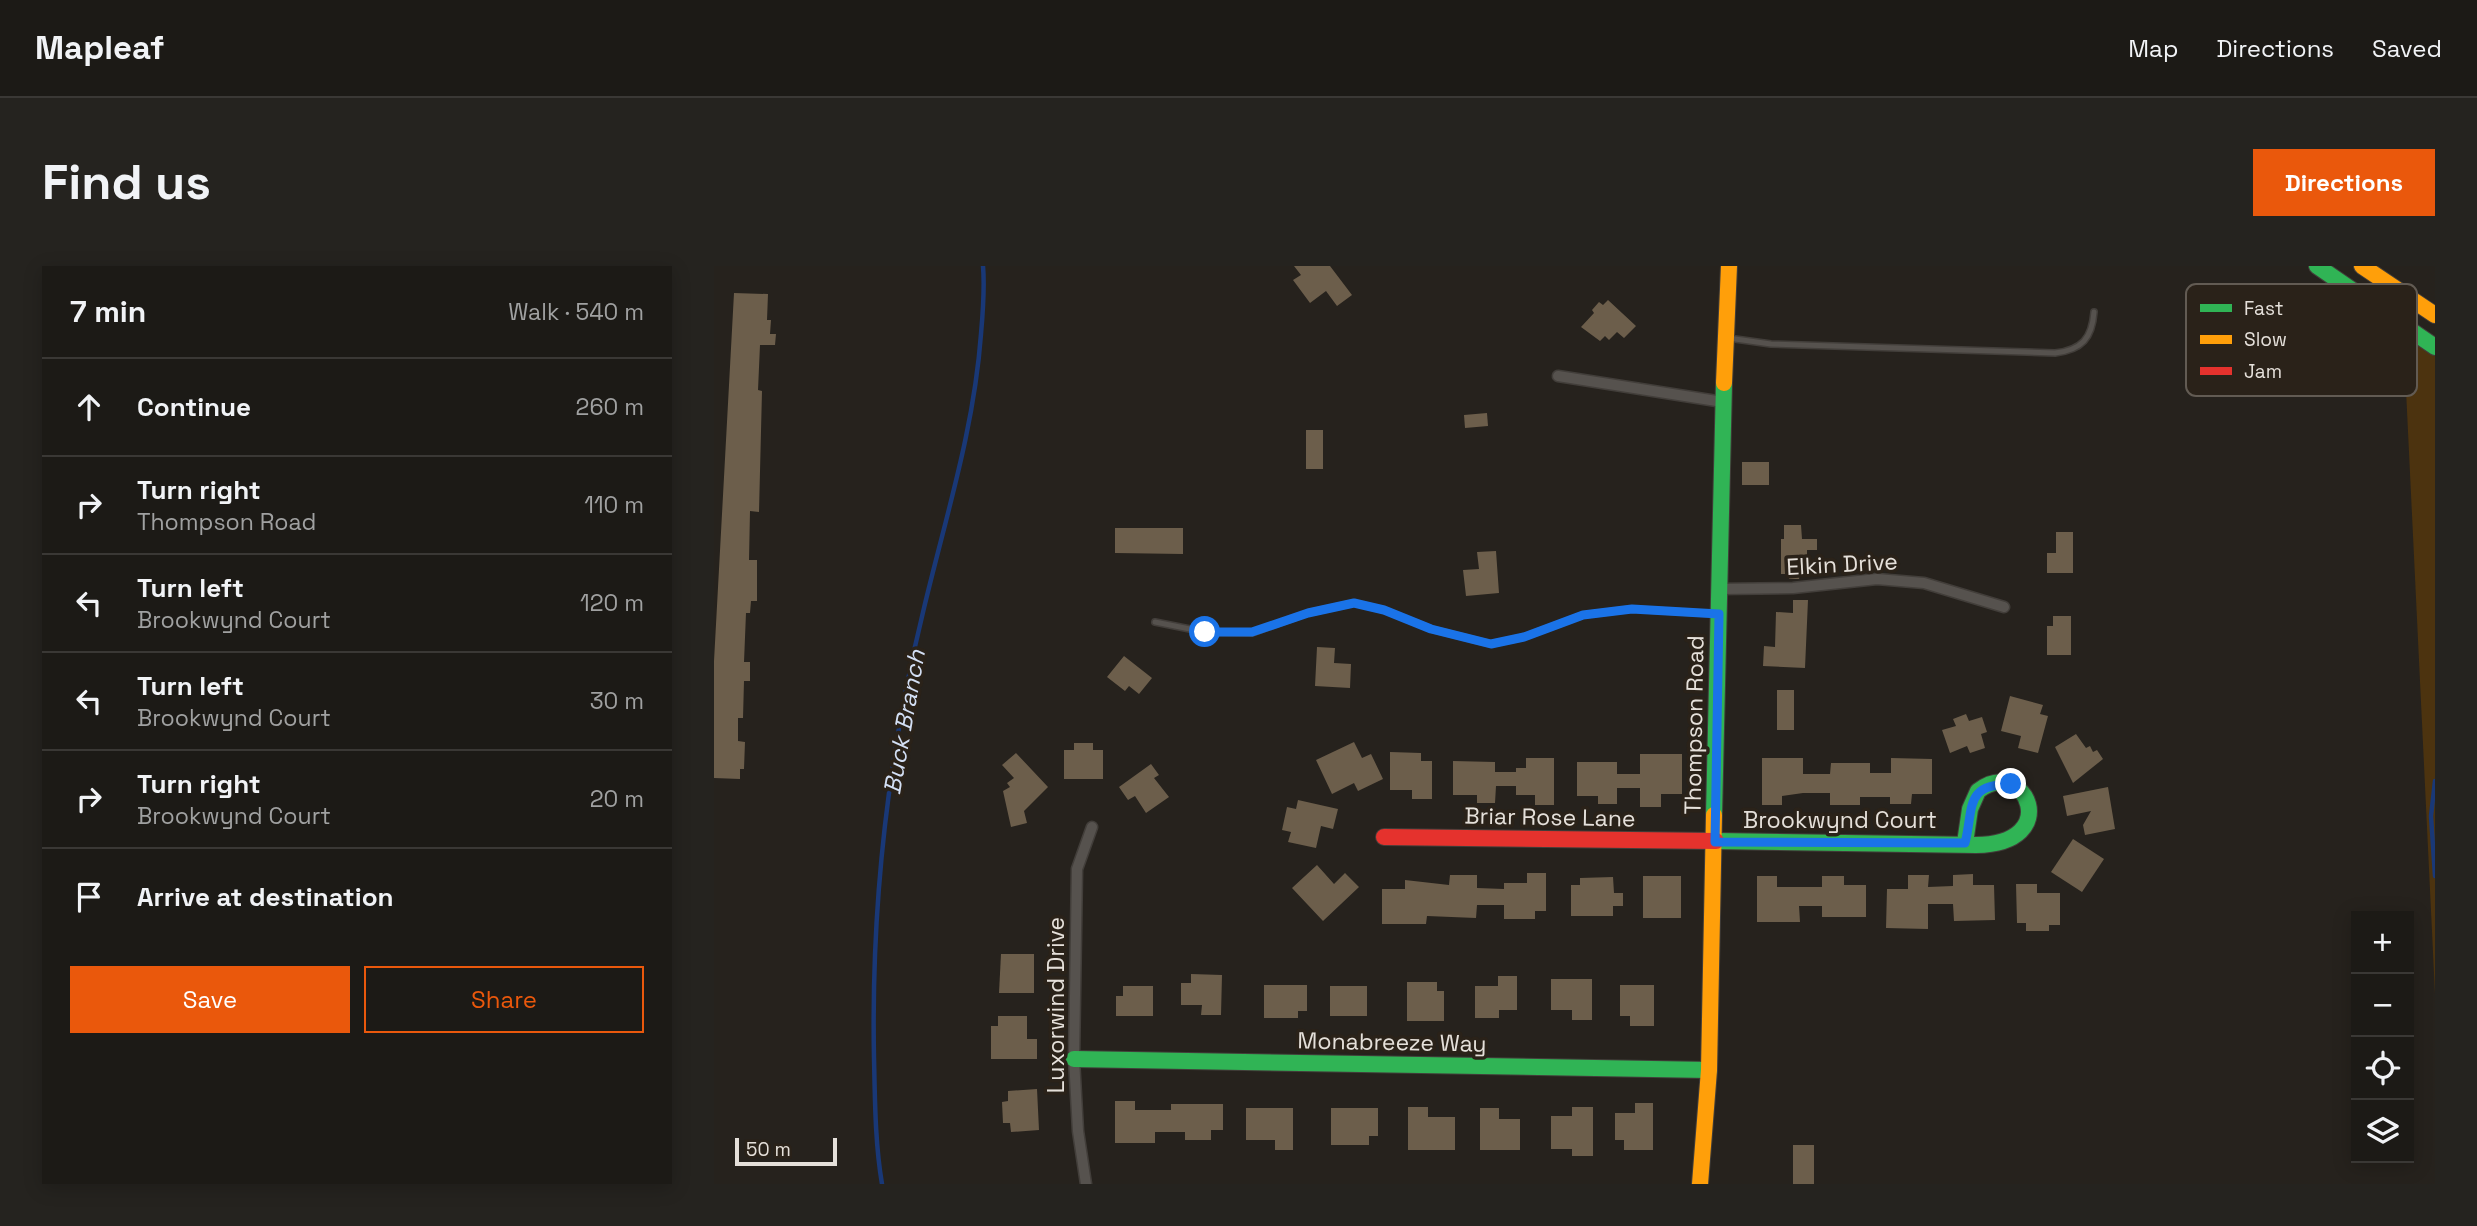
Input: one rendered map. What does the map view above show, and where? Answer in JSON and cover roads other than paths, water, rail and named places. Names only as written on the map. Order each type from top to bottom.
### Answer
[{"type":"street","name":"Thompson Road","points":[[1700,1184],[1709,1070],[1723,402],[1729,266]]},
{"type":"street","points":[[2317,266],[2343,284]]},
{"type":"street","points":[[2361,266],[2388,284]]},
{"type":"street","points":[[2417,304],[2435,316]]},
{"type":"street","points":[[2417,335],[2435,347]]},
{"type":"street","points":[[1558,376],[1723,402]]},
{"type":"street","name":"Elkin Drive","points":[[1719,589],[1793,588],[1877,579],[1924,583],[2004,607]]},
{"type":"street","name":"Brookwynd Court","points":[[1715,842],[1965,843],[1999,843],[2021,832],[2028,821],[2028,798],[2021,789],[2011,784],[1999,784],[1986,785],[1978,792],[1971,805],[1965,843]]},
{"type":"street","name":"Luxorwind Drive","points":[[1086,1184],[1078,1131],[1074,1059],[1077,869],[1092,827]]},
{"type":"street","name":"Briar Rose Lane","points":[[1384,837],[1715,842]]},
{"type":"street","name":"Monabreeze Way","points":[[1074,1059],[1709,1070]]},
{"type":"lane","points":[[1725,337],[1771,344],[2056,353],[2084,344],[2091,333],[2094,312]]},
{"type":"lane","points":[[1154,622],[1205,632],[1252,632],[1308,613],[1354,603],[1384,610],[1431,629],[1491,644],[1524,637],[1583,615],[1632,609],[1719,614]]},
{"type":"waterway","name":"Buck Branch","points":[[882,1184],[876,1121],[874,1001],[875,944],[884,831],[911,663],[972,404],[984,292],[983,266]]},
{"type":"waterway","points":[[2435,781],[2431,816],[2435,876]]}]
